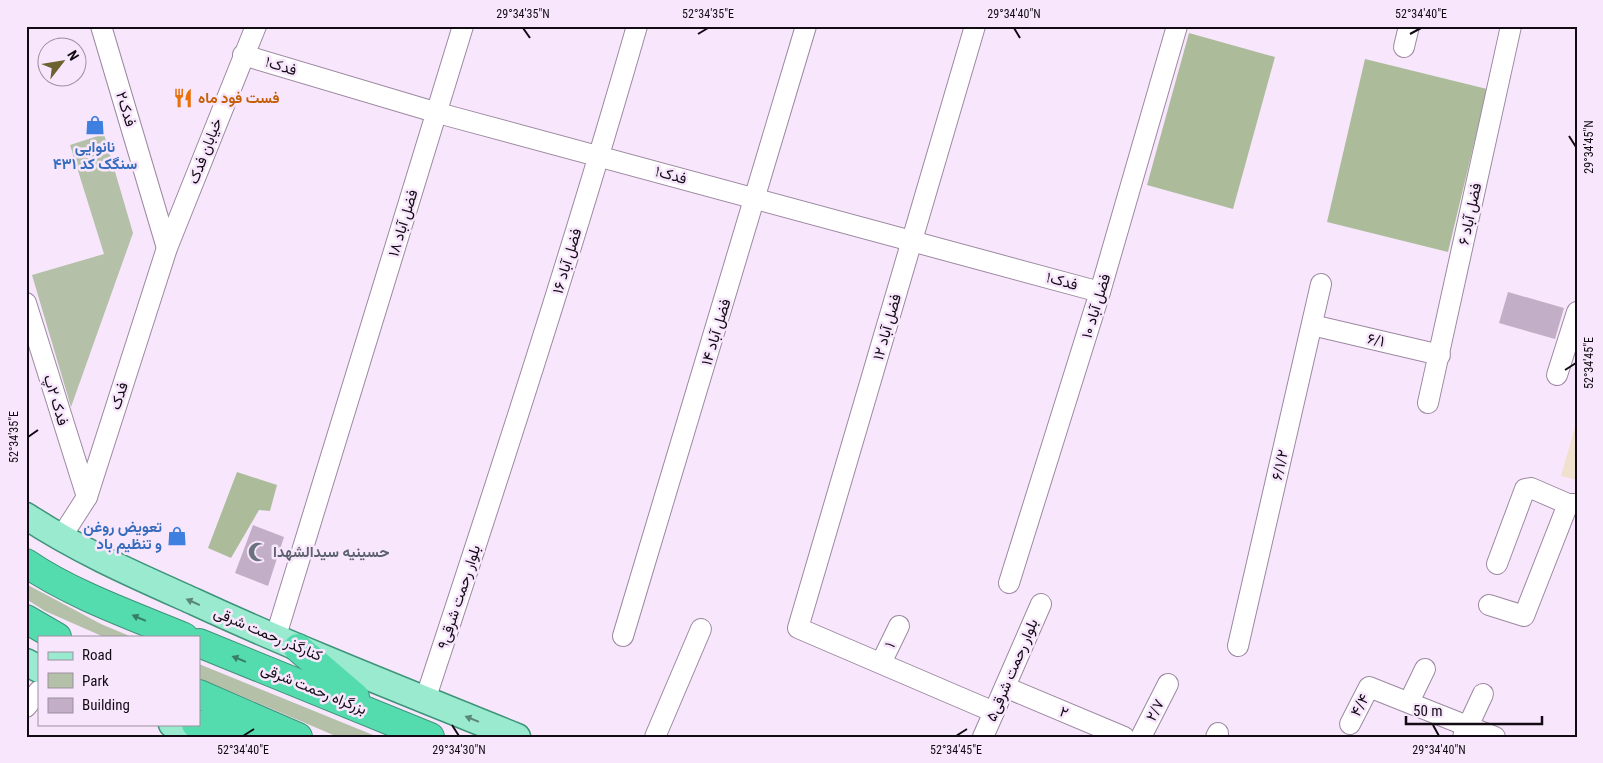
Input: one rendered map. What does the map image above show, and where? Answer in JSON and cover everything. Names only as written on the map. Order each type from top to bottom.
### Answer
[{"type":"highway","points":[[26,563],[40,572],[110,606],[182,636]]},
{"type":"highway","points":[[26,619],[55,636]]},
{"type":"highway","name":"بزرگراه رحمت شرقی","points":[[200,643],[430,737]]},
{"type":"highway","points":[[286,644],[374,713]]},
{"type":"highway","points":[[200,694],[295,735]]},
{"type":"highway","points":[[200,724],[295,735]]},
{"type":"main road","name":"کنارگذر رحمت شرقی","points":[[26,516],[60,539],[98,558],[286,644],[517,737]]},
{"type":"main road","points":[[26,662],[38,668]]},
{"type":"main road","points":[[177,726],[202,737]]},
{"type":"street","name":"فدک۲","points":[[102,26],[167,248]]},
{"type":"street","name":"خیابان فدک","points":[[167,248],[256,26]]},
{"type":"street","name":"فضل آباد ۱۸","points":[[286,644],[342,418],[438,113],[463,26]]},
{"type":"street","name":"فضل آباد ۱۶","points":[[493,494],[599,156],[637,26]]},
{"type":"street","name":"فضل آباد ۱۴","points":[[623,636],[756,198],[806,26]]},
{"type":"street","name":"فضل آباد ۱۲","points":[[881,663],[798,628],[975,26]]},
{"type":"street","name":"فضل آباد ۱۰","points":[[1009,583],[1100,292],[1177,26]]},
{"type":"street","points":[[1404,46],[1409,26]]},
{"type":"street","name":"فضل آباد ۶","points":[[1428,402],[1440,355],[1511,26]]},
{"type":"street","name":"فدک۱","points":[[243,55],[438,113],[1100,292]]},
{"type":"street","name":"فدک","points":[[60,539],[87,497],[167,248]]},
{"type":"street","name":"۶/۱/۲","points":[[1238,646],[1321,284]]},
{"type":"street","name":"فدک ۲پ","points":[[26,303],[87,497]]},
{"type":"street","points":[[1557,375],[1577,312]]},
{"type":"street","name":"۶/۱","points":[[1312,325],[1440,355]]},
{"type":"street","points":[[1489,605],[1524,616],[1572,504],[1531,488],[1525,489],[1497,564]]},
{"type":"street","name":"بلوار رحمت شرقی۹","points":[[425,700],[493,494]]},
{"type":"street","name":"۵بلوار رحمت شرقی","points":[[983,737],[1041,604]]},
{"type":"street","name":"۱","points":[[881,663],[899,626]]},
{"type":"street","points":[[655,737],[701,629]]},
{"type":"street","points":[[881,663],[994,712]]},
{"type":"street","points":[[1425,669],[1409,702],[1466,731],[1495,737]]},
{"type":"street","name":"۲/۷","points":[[1141,737],[1168,684]]},
{"type":"street","name":"۲","points":[[1005,687],[1097,732],[1124,737]]},
{"type":"street","name":"۴/۴","points":[[1350,724],[1369,687],[1409,702]]},
{"type":"street","points":[[26,707],[38,692]]},
{"type":"street","points":[[1466,731],[1483,694]]},
{"type":"shaded area","points":[[1577,420],[1577,480],[1561,476]]},
{"type":"green space","points":[[1189,33],[1275,57],[1233,209],[1147,185]]},
{"type":"green space","points":[[1365,59],[1487,89],[1448,252],[1327,222]]},
{"type":"green space","points":[[104,134],[133,233],[71,407],[32,275],[104,254],[70,145]]},
{"type":"green space","points":[[237,472],[277,485],[270,511],[259,510],[231,558],[208,548]]},
{"type":"green space","points":[[26,584],[101,624],[130,636],[102,636],[45,611],[26,599]]},
{"type":"green space","points":[[200,664],[378,737],[338,737],[200,678]]},
{"type":"building","points":[[1508,292],[1564,308],[1555,339],[1499,323]]},
{"type":"building","name":"حسینیه سیدالشهدا","points":[[253,525],[284,537],[268,586],[235,573]]},
{"type":"place","name":"فست فود ماه","points":[[183,98]]},
{"type":"place","name":"نانوایی سنگک کد ۴۳۱","points":[[95,125]]},
{"type":"place","name":"تعویض روغن و تنظیم باد","points":[[177,536]]},
{"type":"place","name":"حسینیه سیدالشهدا","points":[[258,552]]}]
